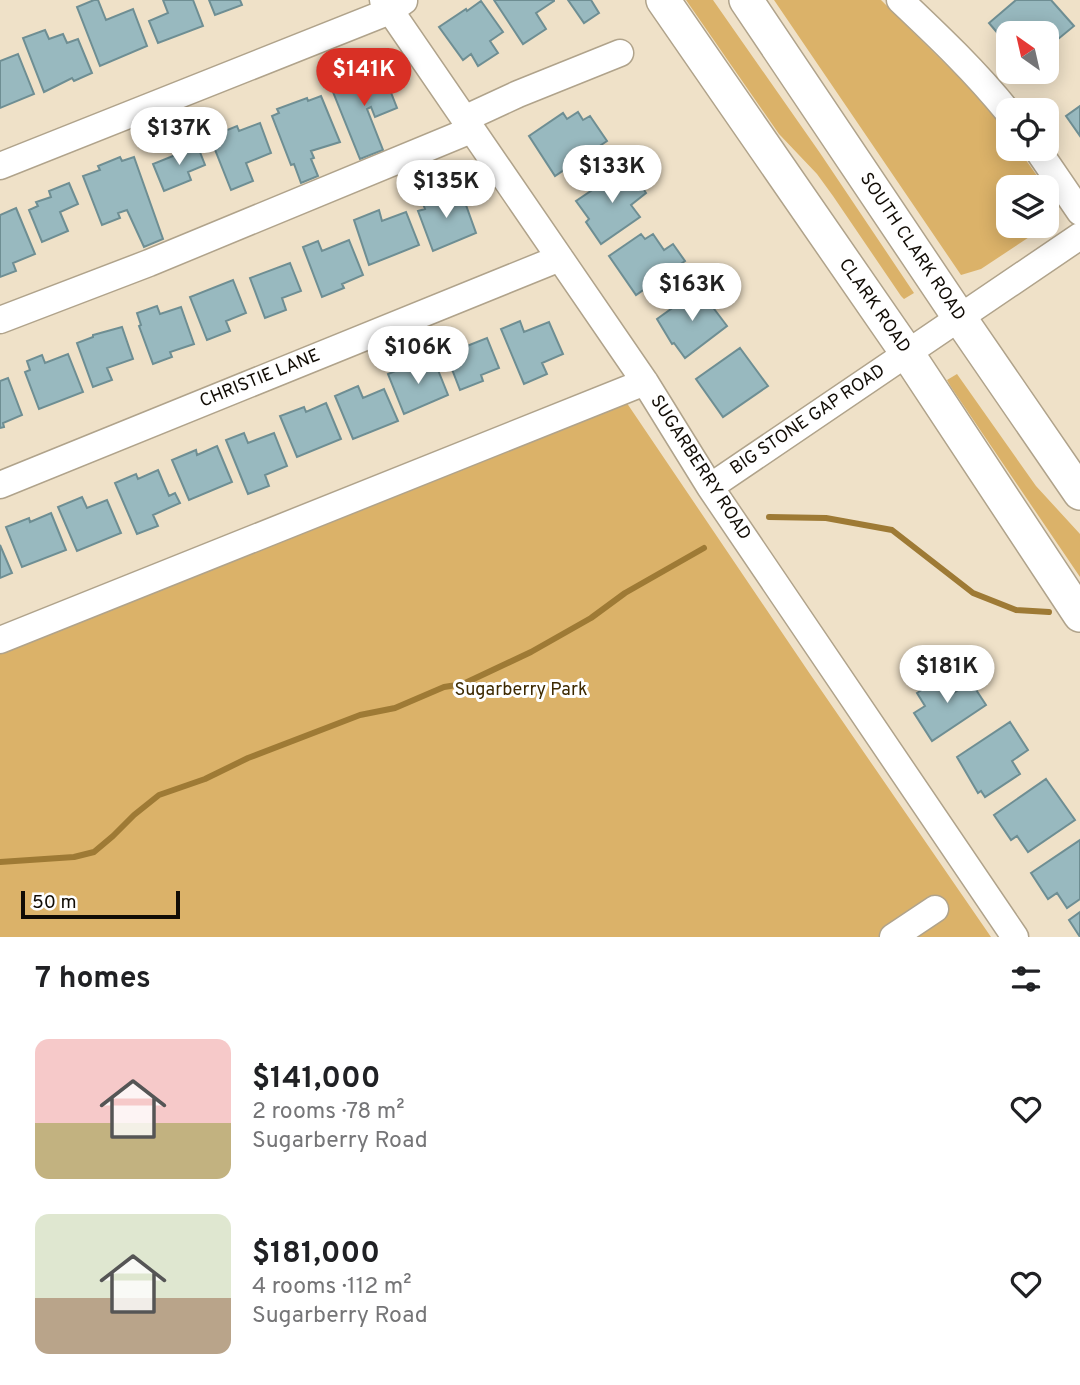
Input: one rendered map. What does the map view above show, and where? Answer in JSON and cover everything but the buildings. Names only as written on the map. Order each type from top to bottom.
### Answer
[{"type":"main road","name":"CLARK ROAD","points":[[663,0],[906,353],[1080,615]]},
{"type":"main road","name":"SOUTH CLARK ROAD","points":[[746,0],[1080,493]]},
{"type":"street","points":[[900,0],[996,98]]},
{"type":"street","points":[[0,166],[393,4]]},
{"type":"street","name":"SUGARBERRY ROAD","points":[[393,4],[468,124],[645,382],[710,487],[1016,937]]},
{"type":"street","points":[[0,320],[149,263],[468,124],[518,94],[620,53]]},
{"type":"street","points":[[1045,161],[1080,212]]},
{"type":"street","name":"BIG STONE GAP ROAD","points":[[710,487],[1080,236]]},
{"type":"street","name":"CHRISTIE LANE","points":[[0,485],[560,258]]},
{"type":"street","points":[[0,640],[645,382]]},
{"type":"street","points":[[894,937],[935,909]]},
{"type":"green space","points":[[686,0],[713,0],[914,293],[904,299],[901,296],[833,196],[817,174],[779,134]]},
{"type":"green space","points":[[774,0],[881,0],[990,108],[996,117],[996,161],[1027,161],[1036,175],[996,175],[996,238],[1028,238],[981,269],[961,275]]},
{"type":"green space","points":[[957,374],[1036,486],[1080,534],[1080,577],[951,387],[947,380]]},
{"type":"green space","name":"Sugarberry Park","points":[[616,387],[991,937],[0,937],[0,633]]},
{"type":"waterway","points":[[769,517],[826,518],[892,530],[973,593],[1016,610],[1049,612]]},
{"type":"waterway","points":[[0,862],[74,857],[94,852],[159,795],[205,779],[248,758],[360,715],[395,708],[444,687],[463,684],[531,652],[591,618],[625,593],[704,548]]}]
